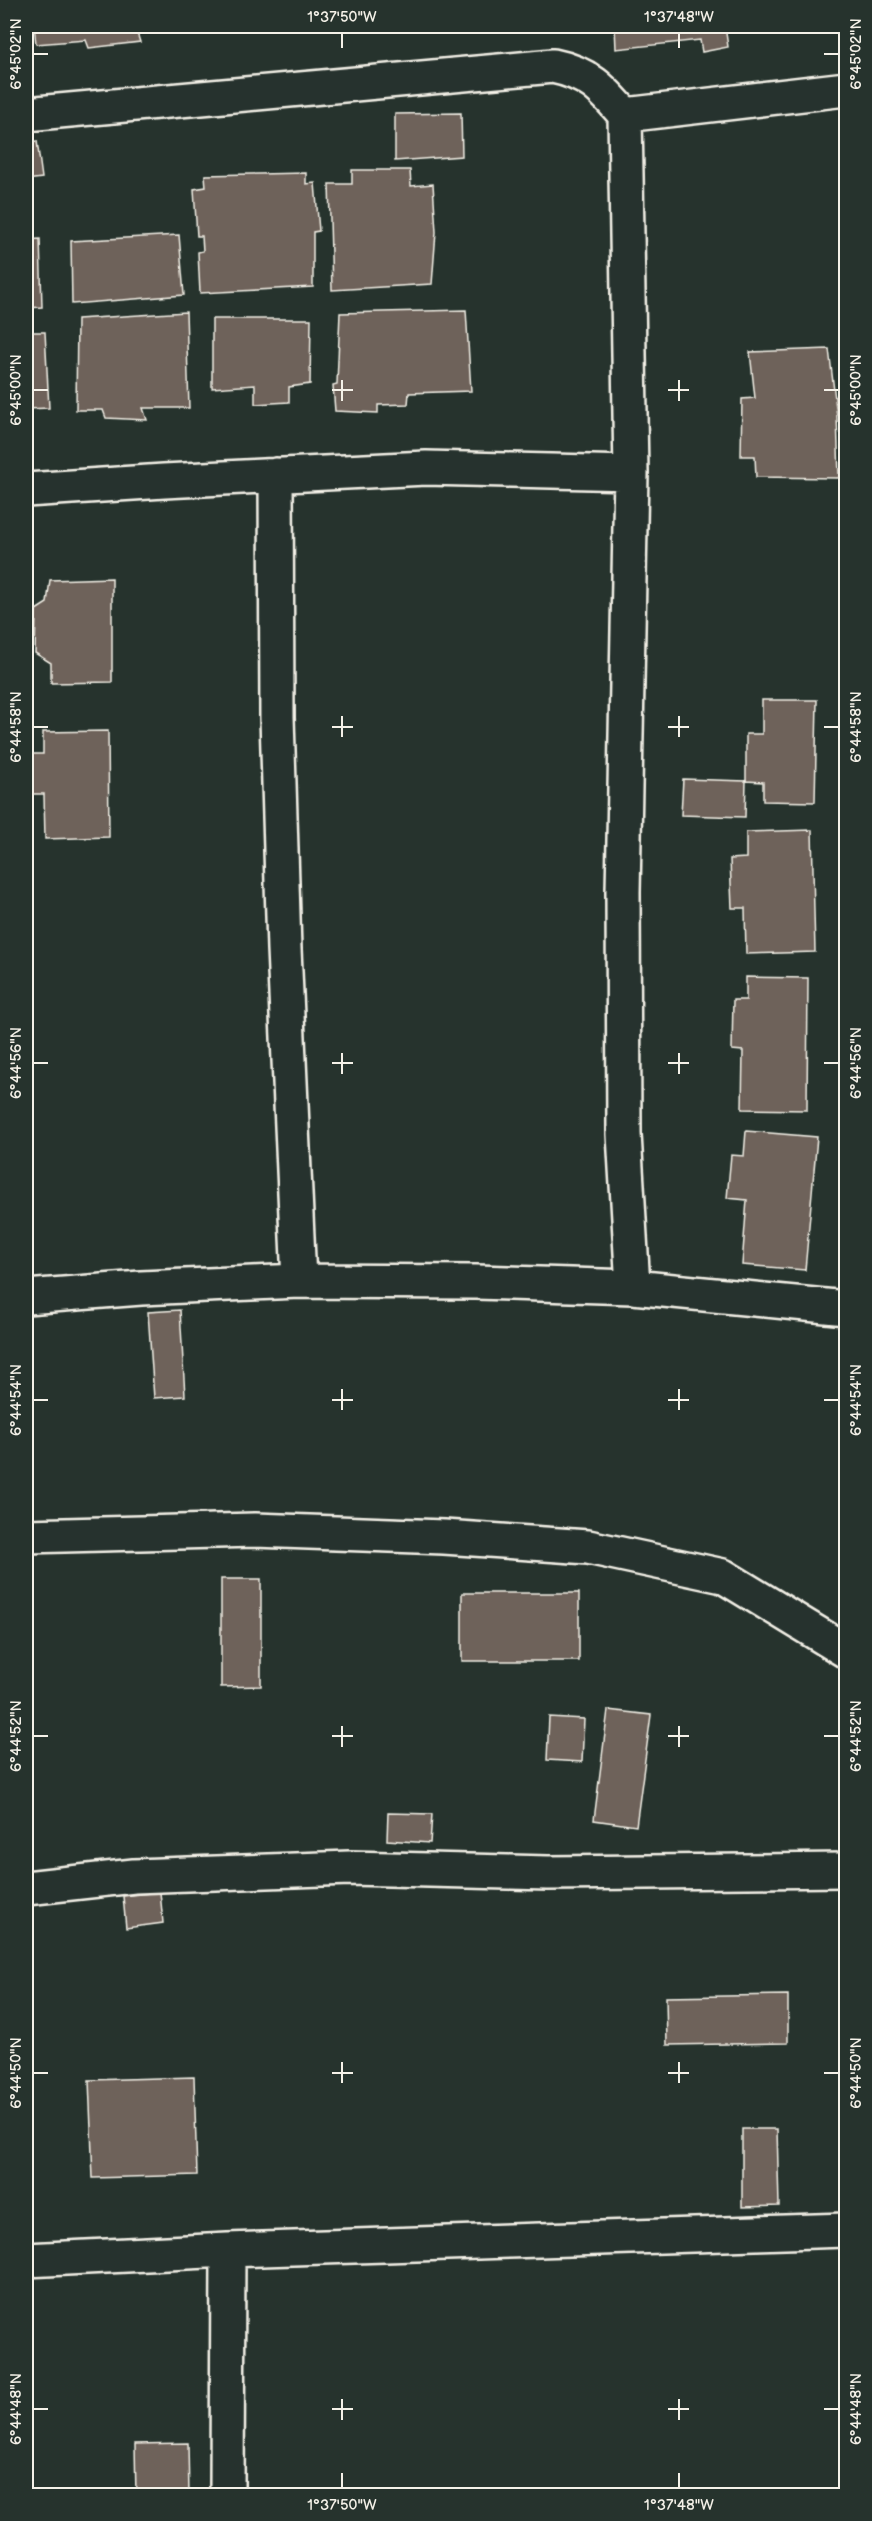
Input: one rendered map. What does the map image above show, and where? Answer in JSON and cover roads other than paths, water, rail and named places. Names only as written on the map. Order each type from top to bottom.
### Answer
[{"type":"street","points":[[26,114],[553,66],[573,70],[594,82],[605,91],[625,115],[631,473],[623,904],[624,1134],[633,1287]]},
{"type":"street","points":[[625,115],[846,89]]},
{"type":"street","points":[[26,490],[426,468],[631,473]]},
{"type":"street","points":[[276,475],[277,728],[299,1281]]},
{"type":"street","points":[[26,1297],[141,1288],[299,1281],[476,1282],[633,1287],[846,1308]]},
{"type":"street","points":[[26,1536],[255,1530],[444,1537],[588,1547],[723,1576],[846,1652]]},
{"type":"street","points":[[26,1888],[134,1876],[350,1868],[548,1873],[846,1870]]},
{"type":"street","points":[[26,2260],[228,2250],[846,2230]]},
{"type":"street","points":[[227,2496],[228,2250]]}]
